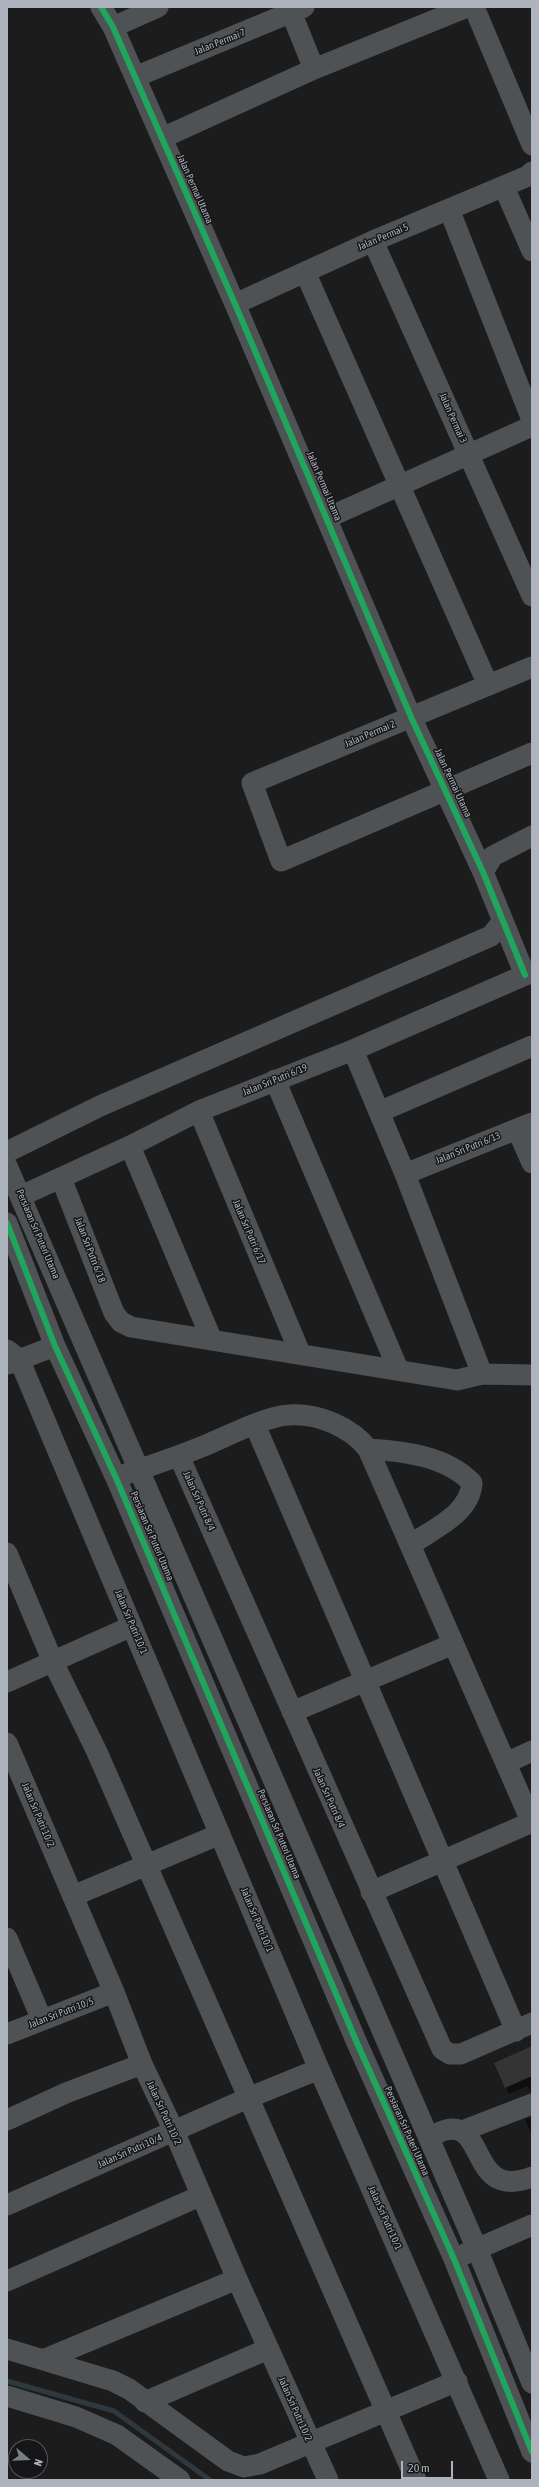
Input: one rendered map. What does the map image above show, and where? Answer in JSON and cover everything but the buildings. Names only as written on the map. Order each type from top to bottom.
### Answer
[{"type":"street","name":"Jalan Permai Utama","points":[[101,7],[113,27],[235,304],[411,717],[483,872],[502,922],[528,974]]},
{"type":"street","points":[[113,27],[158,7]]},
{"type":"street","points":[[162,138],[314,69],[467,7]]},
{"type":"street","points":[[474,7],[532,145]]},
{"type":"street","points":[[295,9],[314,69]]},
{"type":"street","name":"Jalan Permai 7","points":[[135,77],[295,9]]},
{"type":"street","name":"Jalan Permai 5","points":[[235,304],[373,241],[528,176],[532,172]]},
{"type":"street","points":[[504,186],[532,251]]},
{"type":"street","points":[[448,209],[532,420]]},
{"type":"street","name":"Jalan Permai 3","points":[[373,241],[532,596]]},
{"type":"street","points":[[305,272],[488,685]]},
{"type":"street","points":[[327,518],[532,426]]},
{"type":"street","name":"Jalan Permai 2","points":[[445,790],[281,861],[252,783],[532,667]]},
{"type":"street","points":[[445,790],[532,753]]},
{"type":"street","points":[[483,872],[493,856],[532,836]]},
{"type":"street","points":[[7,1152],[100,1106],[491,936],[502,922]]},
{"type":"street","name":"Jalan Sri Putri 6/19","points":[[21,1196],[130,1146],[199,1111],[353,1050],[528,974]]},
{"type":"street","points":[[379,1112],[532,1046]]},
{"type":"street","points":[[353,1050],[405,1174],[482,1374]]},
{"type":"street","points":[[275,1080],[398,1369]]},
{"type":"street","name":"Jalan Sri Putri 6/17","points":[[199,1111],[300,1353]]},
{"type":"street","points":[[524,1126],[532,1163]]},
{"type":"street","name":"Jalan Sri Putri 6/13","points":[[405,1174],[524,1126]]},
{"type":"street","points":[[130,1146],[211,1338],[457,1380],[482,1374],[532,1375]]},
{"type":"street","name":"Persiaran Sri Puteri Utama","points":[[7,1166],[478,2249],[532,2383]]},
{"type":"street","name":"Jalan Sri Putri 6/18","points":[[61,1178],[114,1313],[121,1322],[131,1326],[211,1338]]},
{"type":"street","name":"Persiaran Sri Puteri Utama","points":[[7,1223],[56,1346],[116,1478],[357,2043],[454,2259],[532,2452]]},
{"type":"street","points":[[11,1358],[56,1346]]},
{"type":"street","name":"Jalan Sri Putri 10/1","points":[[11,1358],[132,1626],[320,2069],[499,2480]]},
{"type":"street","points":[[116,1478],[179,1456],[255,1425],[289,1415],[308,1416],[343,1428],[359,1437],[368,1449],[532,1822],[371,1892]]},
{"type":"street","points":[[255,1425],[444,1860],[524,2027]]},
{"type":"street","points":[[368,1449],[401,1452],[430,1459],[457,1470],[472,1484],[471,1492],[461,1510],[410,1545]]},
{"type":"street","name":"Jalan Sri Putri 8/4","points":[[179,1456],[371,1892],[442,2049],[450,2054],[461,2054],[524,2027]]},
{"type":"street","points":[[7,1553],[53,1662],[97,1752],[145,1865],[416,2480]]},
{"type":"street","points":[[7,1682],[132,1626]]},
{"type":"street","points":[[292,1712],[454,1644]]},
{"type":"street","name":"Jalan Sri Putri 10/2","points":[[7,1743],[114,1992],[142,2064],[174,2131],[200,2196],[310,2443],[328,2480]]},
{"type":"street","points":[[506,1764],[532,1751]]},
{"type":"street","points":[[73,1896],[220,1834]]},
{"type":"street","points":[[7,1938],[42,2020]]},
{"type":"street","name":"Jalan Sri Putri 10/5","points":[[7,2034],[114,1992]]},
{"type":"street","points":[[7,2120],[66,2093],[142,2064]]},
{"type":"street","name":"Jalan Sri Putri 10/4","points":[[7,2205],[248,2098],[320,2069]]},
{"type":"street","points":[[429,2138],[447,2129],[462,2131],[532,2104]]},
{"type":"street","points":[[462,2131],[471,2138],[485,2168],[501,2181],[520,2181],[532,2177]]},
{"type":"street","points":[[7,2281],[200,2196]]},
{"type":"street","points":[[454,2259],[532,2225]]},
{"type":"street","points":[[44,2360],[237,2279]]},
{"type":"street","points":[[7,2349],[113,2381],[129,2389],[228,2461],[244,2467],[260,2464],[457,2382]]},
{"type":"street","points":[[145,2402],[268,2349]]},
{"type":"street","points":[[7,2396],[76,2417],[117,2435],[180,2480]]},
{"type":"waterway","points":[[7,2381],[114,2411],[210,2480]]},
{"type":"cycle path","points":[[101,7],[113,27],[235,304],[411,717],[483,872],[525,975]]},
{"type":"cycle path","points":[[7,1223],[55,1346],[116,1478],[357,2043],[454,2259],[532,2452]]}]
